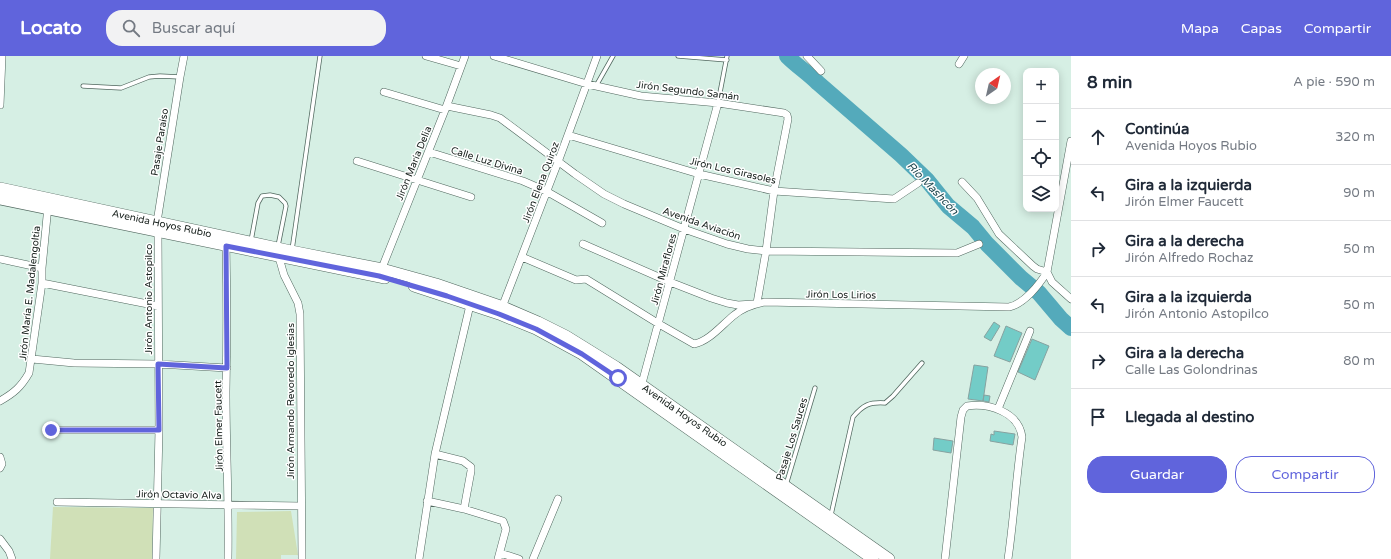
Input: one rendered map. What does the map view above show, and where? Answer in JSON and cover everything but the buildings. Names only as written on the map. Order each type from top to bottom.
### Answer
[{"type":"main road","name":"Avenida Hoyos Rubio","points":[[0,188],[49,198],[158,226],[226,246],[278,252],[436,284],[501,310],[538,322],[566,336],[616,367],[641,389],[784,491],[830,523],[889,559]]},
{"type":"main road","name":"Avenida Hoyos Rubio","points":[[0,199],[48,209],[250,242],[278,252],[291,251],[380,273],[470,304],[501,310]]},
{"type":"main road","name":"Avenida Hoyos Rubio","points":[[830,523],[874,559]]},
{"type":"street","points":[[0,105],[2,56]]},
{"type":"street","name":"Pasaje Paraíso","points":[[158,226],[184,56]]},
{"type":"street","points":[[426,56],[461,66]]},
{"type":"street","name":"Jirón María Delia","points":[[380,273],[429,152],[465,56]]},
{"type":"street","name":"Jirón Segundo Samán","points":[[494,56],[587,84],[641,96],[718,103],[784,113],[787,115],[788,119],[774,191]]},
{"type":"street","name":"Jirón Elena Quiroz","points":[[501,310],[597,56]]},
{"type":"street","points":[[807,56],[821,71]]},
{"type":"street","points":[[959,64],[964,56]]},
{"type":"street","name":"Avenida Aviación","points":[[384,92],[446,108],[496,116],[516,129],[574,174],[618,201],[684,229],[727,244],[748,249],[766,251],[957,254],[979,244]]},
{"type":"street","name":"Jirón Miraflores","points":[[641,389],[718,103]]},
{"type":"street","name":"Jirón Los Girasoles","points":[[568,135],[699,174],[774,191],[894,199],[918,183]]},
{"type":"street","name":"Jirón Los Lirios","points":[[522,257],[576,280],[586,279],[691,344],[696,344],[716,332],[734,315],[757,304],[781,302],[933,307],[1009,307],[1017,304],[1026,297],[1047,272],[1071,141]]},
{"type":"street","name":"Calle Luz Divina","points":[[429,152],[506,175],[546,191],[602,224]]},
{"type":"street","points":[[357,161],[471,197]]},
{"type":"street","points":[[962,182],[977,198],[999,234],[1033,266],[1047,272],[1052,282],[1071,299]]},
{"type":"street","points":[[583,244],[670,282],[727,303],[738,305],[757,304],[774,191]]},
{"type":"street","name":"Jirón María E. Madalengoltia","points":[[0,401],[12,394],[22,385],[29,373],[42,283],[42,268],[49,198]]},
{"type":"street","name":"Jirón Antonio Astopilco","points":[[156,559],[159,430],[158,226]]},
{"type":"street","name":"Jirón Elmer Faucett","points":[[226,246],[226,391],[229,504],[228,559]]},
{"type":"street","name":"Jirón Armando Revoredo Iglesias","points":[[278,252],[284,275],[298,303],[300,314],[302,559]]},
{"type":"street","points":[[0,259],[42,268]]},
{"type":"street","points":[[42,283],[158,306]]},
{"type":"street","points":[[419,559],[435,454],[470,304]]},
{"type":"street","points":[[998,409],[1030,331]]},
{"type":"street","points":[[32,359],[74,363],[158,364],[227,368]]},
{"type":"street","points":[[945,559],[961,417],[963,410],[968,406],[978,404],[998,409],[1016,421],[1022,437],[1016,478],[1014,515],[1008,559]]},
{"type":"street","points":[[51,430],[159,430]]},
{"type":"street","points":[[435,454],[463,461],[471,467],[464,509]]},
{"type":"street","points":[[533,559],[558,499]]},
{"type":"street","points":[[428,501],[464,509],[503,521],[506,529],[499,556],[518,559]]},
{"type":"street","name":"Jirón Octavio Alva","points":[[57,502],[301,506]]},
{"type":"street","points":[[0,539],[10,551],[12,559]]},
{"type":"lane","points":[[291,251],[320,56]]},
{"type":"lane","points":[[596,86],[613,56]]},
{"type":"lane","points":[[678,56],[727,58],[718,103]]},
{"type":"lane","points":[[82,86],[121,88],[149,77],[180,77]]},
{"type":"lane","points":[[250,242],[260,199],[265,196],[279,197],[286,206],[278,252]]},
{"type":"lane","points":[[830,523],[853,417],[858,410],[865,405],[875,402],[885,403],[893,396],[922,362]]},
{"type":"lane","name":"Pasaje Los Sauces","points":[[784,491],[815,388]]},
{"type":"green space","points":[[53,507],[153,508],[152,559],[50,559]]},
{"type":"green space","points":[[291,511],[298,555],[281,555],[281,559],[236,559],[237,512]]},
{"type":"waterway","name":"Río Mashcón","points":[[787,56],[901,155],[927,180],[948,206],[973,227],[987,244],[1021,278],[1039,293],[1061,319],[1071,328]]},
{"type":"route","points":[[51,430],[159,430],[158,364],[227,368],[226,246],[379,276],[447,296],[499,314],[536,329],[582,354],[618,378]]}]
